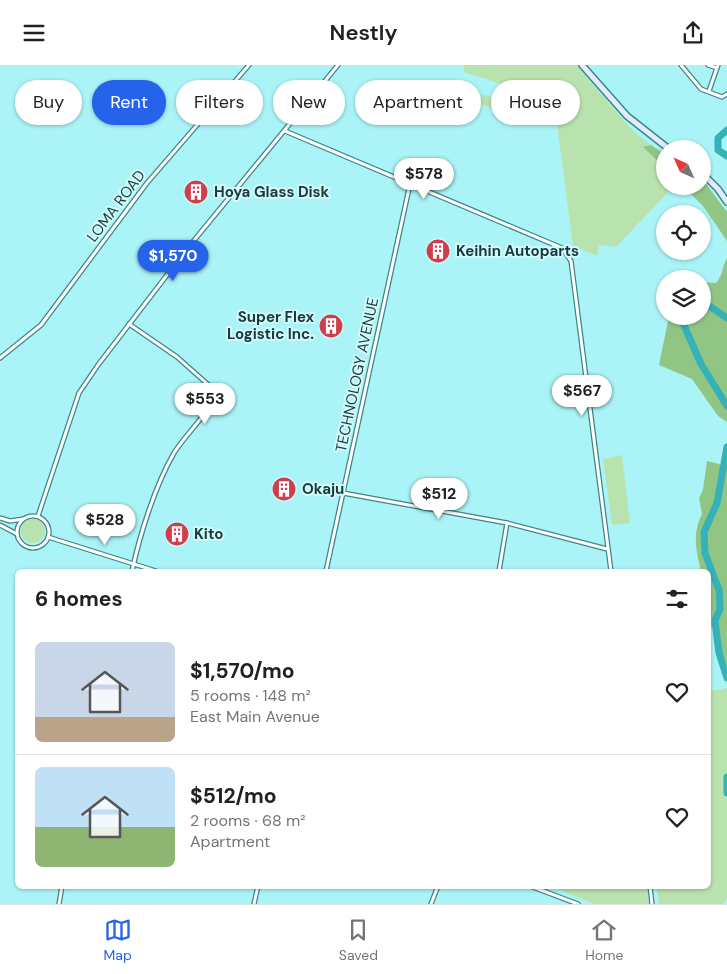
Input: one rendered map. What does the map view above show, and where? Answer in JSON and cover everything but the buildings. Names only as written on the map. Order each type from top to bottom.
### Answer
[{"type":"main road","points":[[582,65],[627,116],[658,140]]},
{"type":"main road","points":[[711,182],[727,202]]},
{"type":"street","name":"LOMA ROAD","points":[[0,358],[41,325],[147,183],[250,65]]},
{"type":"street","points":[[38,516],[80,393],[129,325],[236,188],[338,65]]},
{"type":"street","points":[[681,65],[696,84],[722,97],[727,94]]},
{"type":"street","points":[[708,65],[718,67],[709,91]]},
{"type":"street","points":[[285,131],[562,249],[572,261],[611,569]]},
{"type":"street","name":"TECHNOLOGY AVENUE","points":[[326,569],[410,184]]},
{"type":"street","points":[[129,325],[177,357],[212,388],[214,393],[208,406],[174,452],[164,473],[132,569]]},
{"type":"street","points":[[343,493],[506,523],[516,523],[607,549]]},
{"type":"street","points":[[0,518],[10,521],[38,516],[48,525],[48,537],[41,545],[33,548],[22,543],[17,534],[0,525]]},
{"type":"street","points":[[17,534],[23,519]]},
{"type":"street","points":[[499,569],[506,523]]},
{"type":"street","points":[[48,537],[148,569]]},
{"type":"street","points":[[59,904],[62,889]]},
{"type":"street","points":[[254,904],[257,889]]},
{"type":"street","points":[[431,904],[437,889]]},
{"type":"street","points":[[538,889],[578,904]]},
{"type":"street","points":[[650,889],[652,904]]},
{"type":"green space","points":[[464,65],[576,65],[632,130],[651,145],[644,147],[656,159],[656,195],[665,195],[616,247],[599,245],[597,256],[573,246],[557,125],[580,125],[580,80],[491,81],[464,72]]},
{"type":"green space","points":[[483,94],[491,98],[491,108],[481,104]]},
{"type":"green space","points":[[651,145],[656,148],[656,159],[643,147]]},
{"type":"green space","points":[[711,191],[727,212],[727,241],[711,218],[711,205],[702,205],[692,195],[711,195]]},
{"type":"green space","points":[[727,258],[727,422],[718,416],[692,379],[659,365],[667,325],[711,325],[711,283],[716,283]]},
{"type":"green space","points":[[727,447],[727,678],[719,653],[716,629],[711,628],[711,569],[701,569],[696,542],[697,528],[702,514],[699,498],[703,490],[707,461],[723,465]]},
{"type":"green space","points":[[622,455],[630,523],[612,525],[603,459]]},
{"type":"green space","points":[[33,519],[41,523],[45,531],[41,539],[33,543],[25,539],[21,531],[25,523]]},
{"type":"green space","points":[[727,688],[727,897],[724,904],[659,904],[656,889],[711,889],[711,691]]},
{"type":"green space","points":[[557,889],[647,889],[649,904],[595,904]]},
{"type":"waterway","points":[[727,130],[718,138],[718,150],[727,156]]},
{"type":"waterway","points":[[711,307],[727,318]]},
{"type":"waterway","points":[[684,325],[701,364],[727,406]]},
{"type":"waterway","points":[[727,447],[717,503],[704,532],[705,553],[719,590],[720,609],[715,621],[719,653],[727,678]]},
{"type":"waterway","points":[[727,777],[727,793]]},
{"type":"place","name":"Hoya Glass Disk","points":[[196,192]]},
{"type":"place","name":"Keihin Autoparts","points":[[438,251]]},
{"type":"place","name":"Super Flex Logistic Inc.","points":[[331,326]]},
{"type":"place","name":"Okaju","points":[[284,489]]},
{"type":"place","name":"Kito","points":[[177,534]]}]
